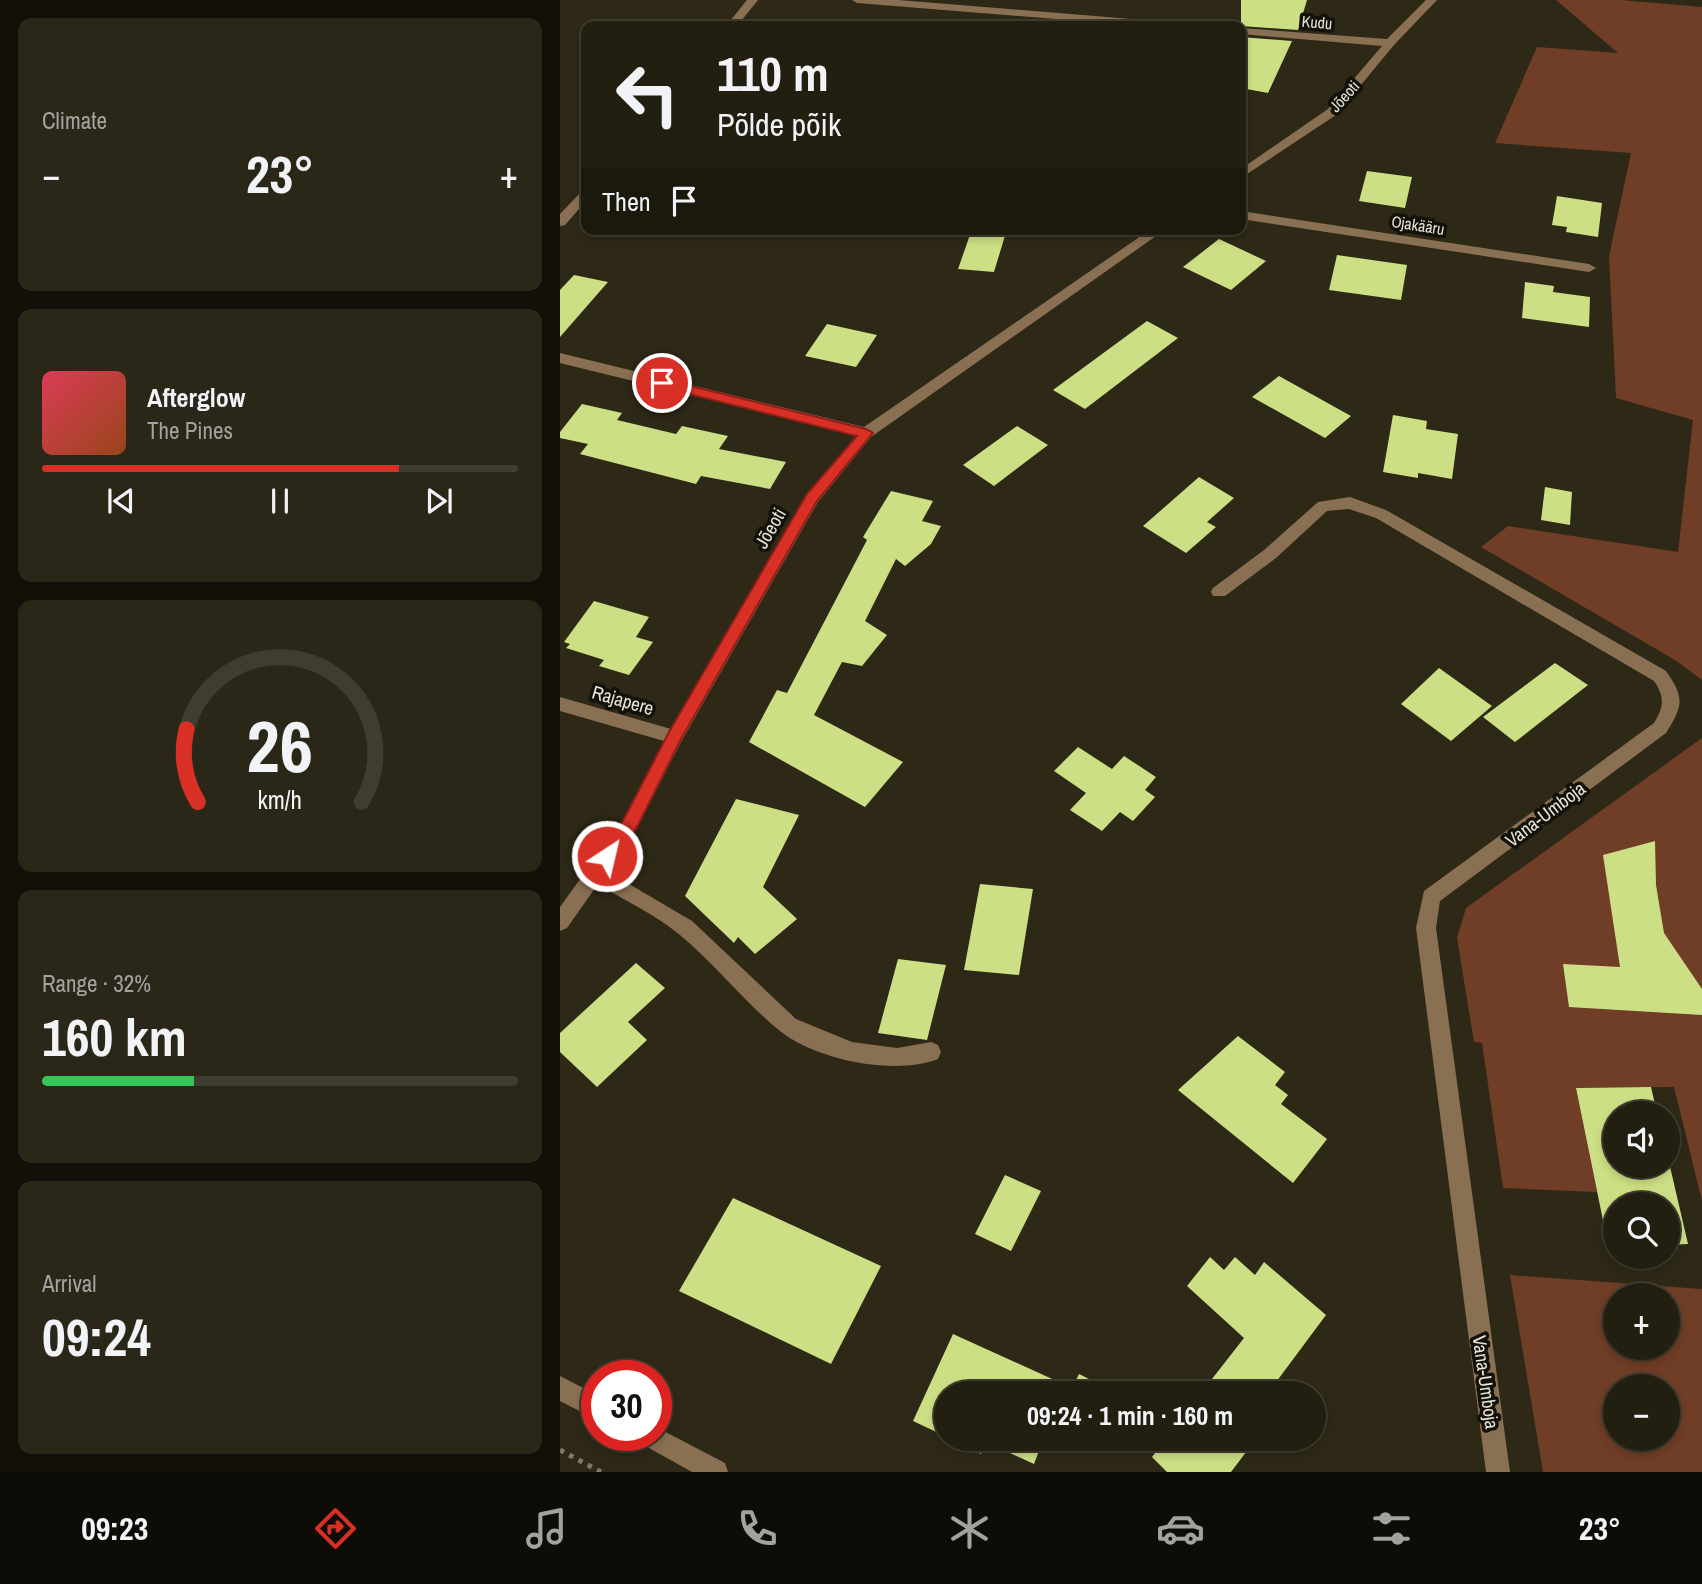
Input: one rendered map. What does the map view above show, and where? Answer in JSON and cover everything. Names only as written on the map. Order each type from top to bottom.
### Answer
[{"type":"street","points":[[734,21],[753,0]]},
{"type":"street","points":[[857,0],[1118,21]]},
{"type":"street","name":"Jõeoti","points":[[1246,171],[1332,112],[1390,43],[1432,0]]},
{"type":"street","name":"Kudu","points":[[1246,31],[1390,43]]},
{"type":"street","points":[[560,222],[581,199]]},
{"type":"street","name":"Ojakääru","points":[[1246,216],[1590,268]]},
{"type":"street","name":"Jõeoti","points":[[560,922],[630,824],[675,737],[812,498],[866,433],[1151,235]]},
{"type":"street","points":[[560,358],[866,433]]},
{"type":"street","name":"Vana-Umboja","points":[[1219,592],[1270,554],[1323,506],[1350,503],[1381,514],[1660,676],[1672,692],[1672,709],[1660,728],[1431,897],[1426,928],[1498,1472]]},
{"type":"street","name":"Rajapere","points":[[560,704],[675,737]]},
{"type":"street","points":[[595,873],[685,927],[789,1026],[827,1044],[852,1052],[897,1058],[930,1052]]},
{"type":"street","points":[[560,1388],[581,1399]]},
{"type":"street","points":[[672,1448],[716,1472]]},
{"type":"path","points":[[560,1450],[601,1472]]},
{"type":"shaded area","points":[[1556,0],[1620,0],[1702,7],[1702,680],[1675,660],[1481,547],[1508,526],[1678,552],[1693,420],[1616,398],[1609,256],[1631,153],[1495,143],[1537,47],[1618,53]]},
{"type":"shaded area","points":[[1702,738],[1702,1201],[1680,1111],[1680,1101],[1677,1101],[1674,1087],[1576,1088],[1597,1192],[1503,1188],[1482,1043],[1474,1042],[1457,938],[1466,908]]},
{"type":"shaded area","points":[[1510,1275],[1620,1283],[1603,1283],[1603,1360],[1680,1360],[1680,1287],[1702,1289],[1702,1472],[1543,1472]]},
{"type":"building","points":[[1241,0],[1307,0],[1298,30],[1246,26],[1246,21],[1241,21]]},
{"type":"building","points":[[1246,37],[1292,41],[1268,93],[1246,89]]},
{"type":"building","points":[[1367,171],[1412,177],[1405,208],[1359,201]]},
{"type":"building","points":[[1557,196],[1602,203],[1598,237],[1566,232],[1567,227],[1552,225]]},
{"type":"building","points":[[970,235],[1005,235],[994,272],[958,269]]},
{"type":"building","points":[[1219,239],[1266,261],[1231,290],[1183,267]]},
{"type":"building","points":[[1337,255],[1407,265],[1401,300],[1329,290]]},
{"type":"building","points":[[574,275],[608,282],[560,337],[560,290]]},
{"type":"building","points":[[1525,282],[1554,286],[1553,292],[1590,297],[1589,327],[1522,318]]},
{"type":"building","points":[[1147,321],[1178,338],[1085,409],[1053,390]]},
{"type":"building","points":[[827,324],[877,335],[856,367],[805,356]]},
{"type":"building","points":[[1279,376],[1351,416],[1325,438],[1252,397]]},
{"type":"building","points":[[582,404],[622,413],[617,420],[676,434],[682,426],[728,436],[719,449],[786,462],[770,489],[701,476],[696,484],[580,454],[588,444],[560,438],[560,432]]},
{"type":"building","points":[[1393,415],[1427,421],[1426,429],[1458,434],[1452,479],[1418,473],[1418,478],[1383,472]]},
{"type":"building","points":[[1017,426],[1048,445],[994,486],[963,465]]},
{"type":"building","points":[[1199,477],[1234,498],[1207,522],[1216,527],[1186,553],[1143,526]]},
{"type":"building","points":[[1545,487],[1572,492],[1570,525],[1541,520]]},
{"type":"building","points":[[891,491],[933,501],[922,521],[941,526],[931,544],[905,566],[896,559],[865,621],[887,635],[862,666],[842,662],[814,715],[903,762],[865,807],[749,742],[777,690],[787,693],[867,540],[863,537]]},
{"type":"building","points":[[594,601],[649,617],[636,637],[653,642],[629,675],[599,666],[604,660],[566,648],[570,644],[564,642]]},
{"type":"building","points":[[1555,663],[1588,685],[1515,742],[1483,717]]},
{"type":"building","points":[[1439,668],[1492,706],[1451,741],[1401,704]]},
{"type":"building","points":[[1078,747],[1112,769],[1124,756],[1156,777],[1145,790],[1155,797],[1133,821],[1120,812],[1102,831],[1070,810],[1086,793],[1054,771]]},
{"type":"building","points":[[736,799],[799,815],[763,887],[797,919],[755,954],[738,937],[734,943],[685,896]]},
{"type":"building","points":[[1655,841],[1656,885],[1664,933],[1702,989],[1702,1015],[1569,1007],[1563,964],[1620,967],[1603,855]]},
{"type":"building","points":[[980,884],[1033,889],[1019,975],[964,970]]},
{"type":"building","points":[[898,959],[946,965],[927,1040],[878,1033]]},
{"type":"building","points":[[636,963],[665,988],[628,1022],[647,1040],[597,1087],[560,1052],[560,1033]]},
{"type":"building","points":[[1238,1036],[1285,1072],[1275,1085],[1288,1095],[1281,1104],[1327,1139],[1293,1183],[1178,1090]]},
{"type":"building","points":[[1651,1087],[1654,1101],[1603,1101],[1603,1178],[1673,1178],[1676,1192],[1603,1192],[1603,1220],[1576,1088]]},
{"type":"building","points":[[1005,1175],[1041,1191],[1011,1251],[975,1234]]},
{"type":"building","points":[[733,1198],[881,1266],[831,1364],[679,1291]]},
{"type":"building","points":[[1680,1210],[1688,1244],[1680,1244]]},
{"type":"building","points":[[1210,1257],[1224,1270],[1235,1257],[1255,1275],[1264,1262],[1326,1315],[1277,1381],[1210,1381],[1244,1338],[1187,1286]]},
{"type":"building","points":[[953,1334],[1057,1381],[934,1381],[934,1431],[913,1421]]},
{"type":"building","points":[[1079,1374],[1093,1381],[1076,1381]]},
{"type":"building","points":[[1006,1451],[1039,1451],[1034,1464]]},
{"type":"building","points":[[1156,1451],[1247,1451],[1231,1472],[1167,1472],[1152,1457]]},
{"type":"route","points":[[607,856],[630,824],[675,737],[812,498],[866,433],[662,383]]}]
